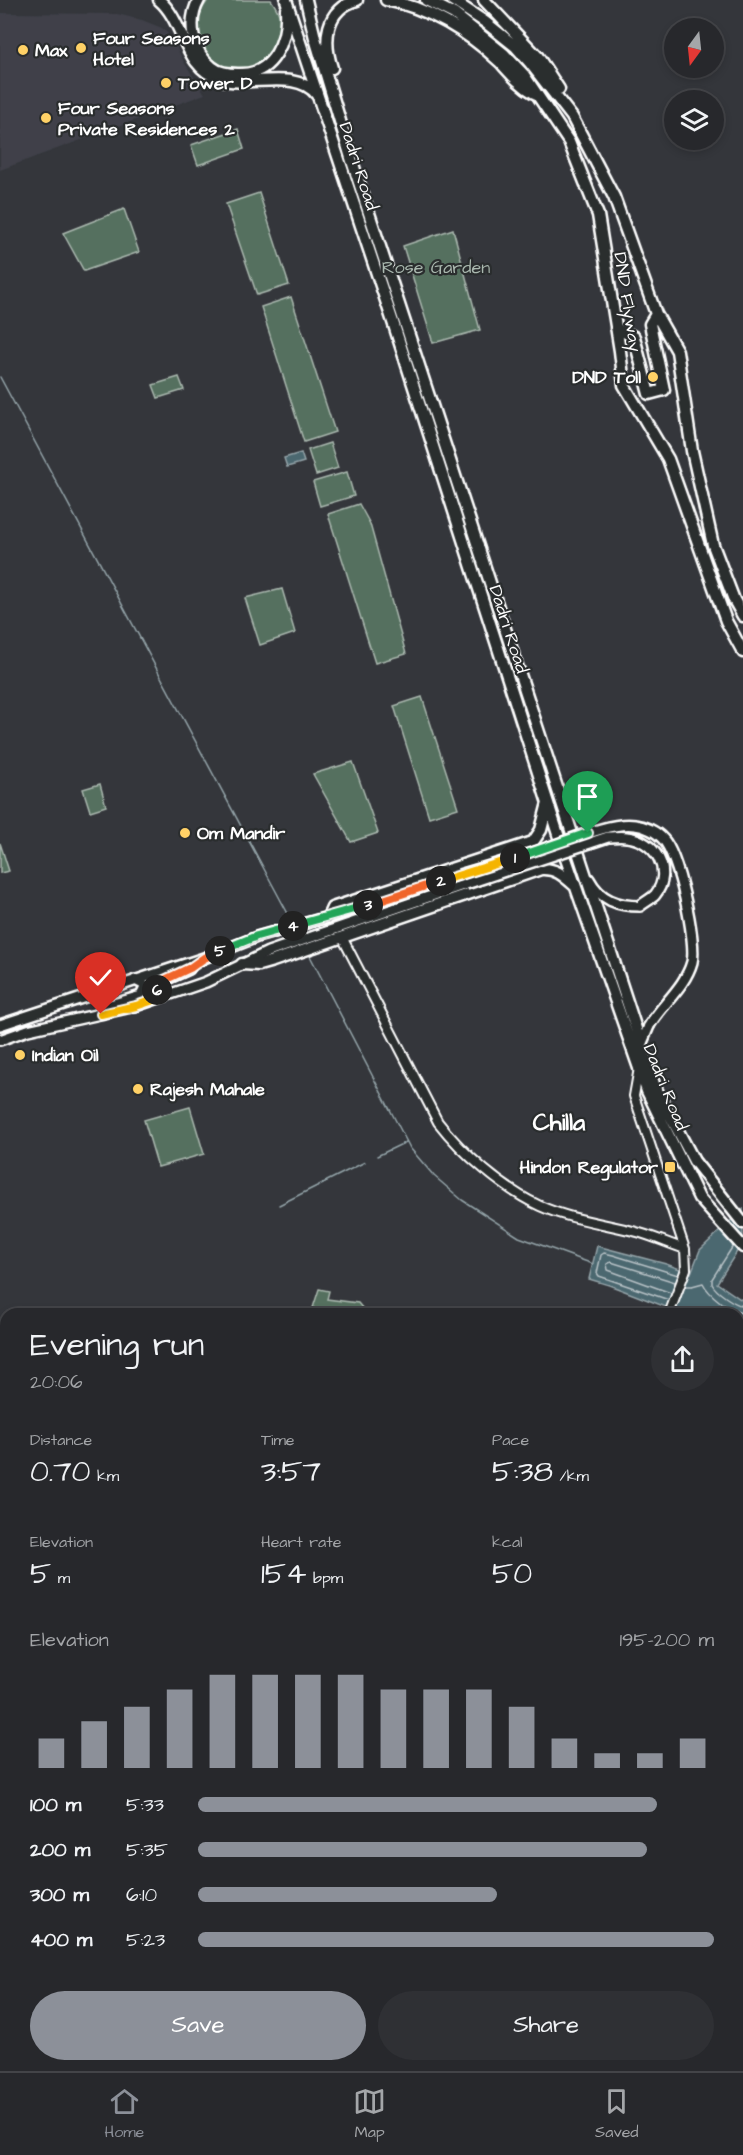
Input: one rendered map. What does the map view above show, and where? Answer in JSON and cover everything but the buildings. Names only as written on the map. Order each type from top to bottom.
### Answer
[{"type":"highway","points":[[159,0],[166,6],[179,27],[184,42],[195,60],[208,74],[234,82],[280,80],[299,83],[312,88],[319,98]]},
{"type":"highway","points":[[199,0],[193,15],[192,30],[198,49],[212,67],[226,73],[243,75],[264,67],[279,51],[284,39],[287,0]]},
{"type":"highway","name":"Dadri Road","points":[[287,0],[576,887],[643,1069],[689,1180],[713,1216],[743,1247]]},
{"type":"highway","name":"Dadri Road","points":[[303,0],[342,128],[641,1045],[643,1069]]},
{"type":"highway","points":[[342,128],[345,112],[326,43],[329,24],[335,14],[344,6],[357,0]]},
{"type":"highway","points":[[386,0],[412,7],[457,29],[499,62],[522,86],[540,97]]},
{"type":"highway","name":"DND Flyway","points":[[426,0],[454,14],[511,61],[540,97],[569,142],[598,215],[624,385],[668,459],[726,621],[743,652]]},
{"type":"highway","name":"DND Flyway","points":[[452,0],[486,22],[515,46],[572,117],[614,198],[656,314],[677,351],[692,451],[713,545],[734,600],[743,616]]},
{"type":"highway","points":[[484,0],[538,57],[563,96],[572,117]]},
{"type":"highway","points":[[616,328],[634,337],[649,394],[664,390],[650,324],[656,314]]},
{"type":"highway","points":[[324,918],[332,908],[533,842],[541,830],[548,802]]},
{"type":"highway","points":[[553,819],[562,829],[570,826]]},
{"type":"highway","points":[[533,842],[540,869]]},
{"type":"highway","points":[[242,964],[259,965],[271,956],[540,869],[549,868],[562,874],[576,887]]},
{"type":"highway","name":"Dadri Road","points":[[651,1089],[694,1161],[743,1223]]},
{"type":"main road","points":[[0,1025],[204,958],[257,936],[324,918],[459,876],[588,833],[633,825],[652,830],[664,839],[672,853],[680,879],[693,947],[692,962],[685,977],[657,1013],[641,1045]]},
{"type":"main road","points":[[339,933],[376,914],[608,837],[626,836],[646,843],[655,851],[663,871],[662,884],[654,897],[640,906],[622,906],[606,899],[592,886],[585,872]]},
{"type":"main road","points":[[165,996],[158,993],[156,988],[158,983],[190,968],[204,958]]},
{"type":"main road","points":[[0,1040],[28,1030],[136,1006],[206,982],[242,964]]},
{"type":"main road","points":[[101,1014],[110,1005],[141,996],[145,988],[143,984],[135,980]]},
{"type":"street","points":[[339,933],[438,1122],[453,1142],[501,1182],[538,1205],[568,1216],[636,1232],[685,1249]]},
{"type":"street","points":[[643,1069],[634,1096],[685,1249],[686,1269],[671,1308]]},
{"type":"street","points":[[634,1096],[651,1089]]},
{"type":"shaded area","points":[[0,13],[117,14],[142,20],[162,28],[172,38],[184,62],[205,94],[0,170]]},
{"type":"green space","points":[[208,0],[271,0],[279,16],[281,32],[267,59],[254,68],[240,70],[225,67],[213,59],[203,48],[198,33],[199,17]]},
{"type":"green space","points":[[238,129],[244,149],[198,165],[191,145]]},
{"type":"green space","points":[[259,193],[289,285],[257,295],[226,204]]},
{"type":"green space","points":[[124,209],[139,252],[84,271],[63,233]]},
{"type":"green space","name":"Rose Garden","points":[[453,229],[480,330],[433,343],[403,246]]},
{"type":"green space","points":[[291,297],[335,432],[304,442],[261,307]]},
{"type":"green space","points":[[179,377],[184,390],[158,398],[153,385]]},
{"type":"green space","points":[[330,443],[338,468],[316,475],[308,450]]},
{"type":"green space","points":[[347,472],[354,496],[320,506],[313,482]]},
{"type":"green space","points":[[359,504],[370,524],[406,654],[375,663],[328,514]]},
{"type":"green space","points":[[282,589],[295,633],[260,645],[245,598]]},
{"type":"green space","points":[[422,697],[458,808],[429,817],[394,706]]},
{"type":"green space","points":[[353,762],[378,833],[351,842],[313,774]]},
{"type":"green space","points":[[100,784],[106,806],[90,811],[83,789]]},
{"type":"green space","points":[[0,843],[9,871],[0,873]]},
{"type":"green space","points":[[190,1107],[204,1154],[158,1167],[144,1120]]},
{"type":"green space","points":[[319,1289],[329,1291],[327,1299],[358,1303],[362,1308],[313,1308]]},
{"type":"water","points":[[301,453],[304,462],[287,467],[284,458]]},
{"type":"water","points":[[743,1209],[743,1242],[717,1283],[743,1301],[743,1308],[669,1308],[589,1279],[597,1246],[691,1273],[700,1250]]},
{"type":"waterway","points":[[0,377],[293,923]]},
{"type":"waterway","points":[[309,954],[410,1148],[434,1176],[462,1200],[519,1237],[593,1264]]},
{"type":"waterway","points":[[377,1156],[406,1142]]},
{"type":"waterway","points":[[279,1205],[365,1162]]},
{"type":"place","name":"Four Seasons Hotel","points":[[81,48]]},
{"type":"place","name":"Max","points":[[23,50]]},
{"type":"place","name":"Tower D","points":[[166,83]]},
{"type":"place","name":"Four Seasons Private Residences 2","points":[[46,118]]},
{"type":"place","name":"DND Toll","points":[[653,377]]},
{"type":"place","name":"Om Mandir","points":[[185,833]]},
{"type":"place","name":"Indian Oil","points":[[20,1055]]},
{"type":"place","name":"Rajesh Mahale","points":[[138,1089]]},
{"type":"place","name":"Hindon Regulator","points":[[670,1167]]},
{"type":"district","name":"Chilla","points":[[559,1122]]},
{"type":"route","points":[[101,1014],[165,996],[158,993],[156,988],[158,983],[164,979],[190,968],[214,953],[257,936],[361,908],[588,833]]}]
